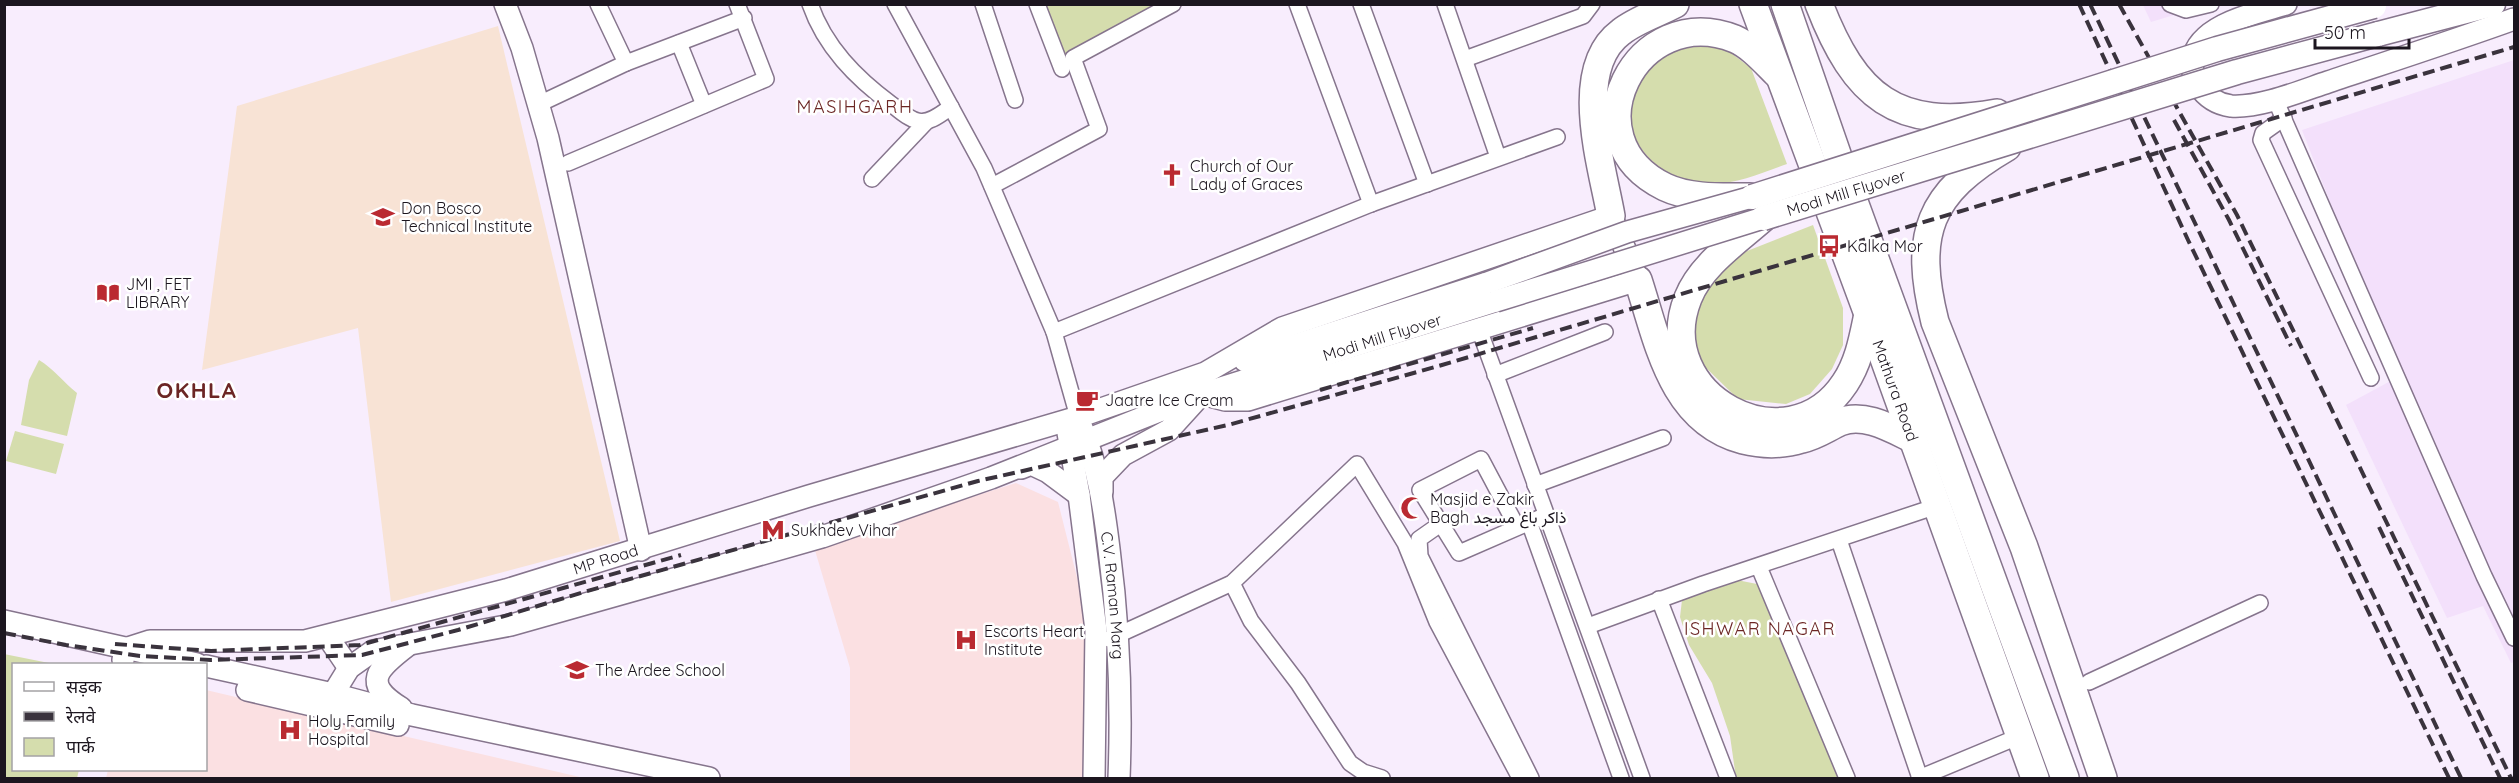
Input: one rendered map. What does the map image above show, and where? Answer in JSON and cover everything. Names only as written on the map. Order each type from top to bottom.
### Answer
[{"type":"highway","name":"Mathura Road","points":[[1753,4],[1868,314],[2035,778]]},
{"type":"highway","name":"Mathura Road","points":[[1785,4],[1845,177],[2066,778]]},
{"type":"highway","points":[[1819,4],[1832,38],[1851,69],[1874,92],[1902,109],[1922,117],[1958,118],[2037,105]]},
{"type":"highway","points":[[1611,216],[1593,110],[1595,75],[1604,50],[1621,32],[1663,7]]},
{"type":"highway","points":[[1780,76],[1758,55],[1735,39],[1700,29],[1670,34],[1656,41],[1634,61],[1620,88],[1617,118],[1622,140],[1632,160],[1654,181],[1681,193],[1757,208],[1698,280],[1688,297],[1683,316],[1682,336],[1685,356],[1704,391],[1719,404],[1746,417],[1775,421],[1795,418],[1814,411],[1830,400],[1854,368],[1868,314]]},
{"type":"highway","points":[[2026,136],[1975,166],[1958,181],[1944,199],[1927,242],[1924,264],[1926,287],[1935,322],[2024,547],[2103,778]]},
{"type":"highway","points":[[1638,280],[1676,388],[1692,410],[1713,427],[1750,442],[1777,444],[1803,439],[1841,422],[1858,420],[1878,423],[1913,439]]},
{"type":"main road","points":[[505,4],[539,104],[641,550]]},
{"type":"main road","points":[[2286,4],[2215,28],[2202,38],[2194,51],[2192,66],[2195,81],[2204,94],[2217,103],[2233,106],[2279,108],[2514,19]]},
{"type":"main road","name":"Modi Mill Flyover","points":[[1757,208],[2037,105],[2217,49],[2380,4]]},
{"type":"main road","name":"Modi Mill Flyover","points":[[1204,384],[1281,359],[1627,232],[1757,208],[2026,136],[2237,72],[2493,4]]},
{"type":"main road","points":[[992,478],[1079,443],[1204,384],[1282,328],[1611,216],[1638,280],[1248,400],[1225,400],[1204,384]]},
{"type":"main road","points":[[1101,493],[1102,477],[1123,455],[1169,430],[1204,384]]},
{"type":"main road","name":"MP Road","points":[[130,658],[150,641],[305,641],[328,637],[506,590],[809,496],[1071,419],[1204,384]]},
{"type":"main road","name":"C.V. Raman Marg","points":[[1071,419],[1101,493],[1119,636],[1121,724],[1119,778]]},
{"type":"main road","name":"C.V. Raman Marg","points":[[1079,443],[1079,495],[1096,643],[1094,778]]},
{"type":"main road","points":[[331,702],[349,668],[373,651],[511,624],[822,537],[1031,464],[1048,472],[1079,495]]},
{"type":"main road","points":[[4,621],[130,658]]},
{"type":"main road","points":[[4,634],[130,658],[186,663]]},
{"type":"main road","points":[[328,637],[349,668]]},
{"type":"main road","points":[[412,642],[387,661],[378,673],[378,686],[382,696],[412,715]]},
{"type":"main road","points":[[207,666],[331,702],[648,778]]},
{"type":"main road","points":[[207,680],[412,715],[709,778]]},
{"type":"street","points":[[598,4],[626,63]]},
{"type":"street","points":[[810,4],[816,22],[855,76],[907,116],[918,122],[926,122]]},
{"type":"street","points":[[895,4],[992,186],[1054,332],[1071,419]]},
{"type":"street","points":[[983,4],[1015,100]]},
{"type":"street","points":[[1037,4],[1062,69]]},
{"type":"street","points":[[992,186],[1099,129],[1072,57],[1173,4]]},
{"type":"street","points":[[1297,4],[1371,204]]},
{"type":"street","points":[[1360,4],[1427,184]]},
{"type":"street","points":[[1445,4],[1498,157]]},
{"type":"street","points":[[1465,59],[1583,16],[1592,4]]},
{"type":"street","points":[[2170,4],[2186,10],[2211,4]]},
{"type":"street","points":[[539,104],[626,63],[679,43],[740,11],[766,79],[568,163]]},
{"type":"street","points":[[679,43],[704,105]]},
{"type":"street","points":[[872,179],[926,122],[951,106]]},
{"type":"street","points":[[2279,108],[2484,576],[2514,638]]},
{"type":"street","points":[[2279,108],[2260,140],[2370,376],[2392,364]]},
{"type":"street","points":[[1054,332],[1371,204],[1557,137]]},
{"type":"street","points":[[1479,328],[1642,778]]},
{"type":"street","points":[[1495,375],[1605,332]]},
{"type":"street","points":[[1535,485],[1663,438]]},
{"type":"street","points":[[1546,515],[1523,525],[1459,553],[1439,525],[1420,490],[1481,459],[1523,525],[1621,778]]},
{"type":"street","points":[[1096,643],[1119,636],[1232,583],[1357,464],[1405,543],[1437,622],[1520,778]]},
{"type":"street","points":[[1588,626],[1659,599],[1937,506]]},
{"type":"street","points":[[1439,525],[1419,539],[1420,556],[1531,778]]},
{"type":"street","points":[[1839,540],[1919,778],[2020,736]]},
{"type":"street","points":[[1759,567],[1847,778]]},
{"type":"street","points":[[1232,583],[1251,621],[1298,683],[1350,763],[1363,772],[1382,778]]},
{"type":"street","points":[[1659,599],[1728,778]]},
{"type":"street","points":[[2089,682],[2260,603]]},
{"type":"shaded area","points":[[2143,5],[2207,5],[2151,22]]},
{"type":"shaded area","name":"Don Bosco Technical Institute","points":[[498,26],[620,541],[391,602],[358,328],[202,370],[237,106]]},
{"type":"shaded area","points":[[2514,60],[2514,662],[2511,663],[2483,606],[2447,618],[2346,405],[2398,377],[2302,130]]},
{"type":"shaded area","name":"Escorts Heart Institute","points":[[1016,483],[1058,502],[1090,629],[1088,778],[850,778],[850,668],[814,547]]},
{"type":"shaded area","name":"Holy Family Hospital","points":[[207,690],[584,778],[106,778],[108,771],[207,771]]},
{"type":"green space","points":[[1046,5],[1172,5],[1068,62]]},
{"type":"green space","points":[[1706,45],[1727,50],[1751,68],[1787,164],[1750,177],[1712,184],[1693,182],[1675,176],[1646,155],[1636,140],[1630,124],[1629,105],[1635,82],[1658,53]]},
{"type":"green space","points":[[1813,225],[1843,308],[1843,345],[1832,369],[1810,394],[1786,404],[1738,399],[1702,364],[1696,342],[1696,318],[1708,286],[1724,266],[1742,253]]},
{"type":"green space","points":[[39,360],[77,393],[67,436],[21,425],[29,380]]},
{"type":"green space","points":[[15,431],[64,444],[56,474],[6,461]]},
{"type":"green space","points":[[1737,580],[1762,585],[1815,708],[1838,778],[1736,778],[1730,736],[1712,683],[1689,645],[1680,617],[1682,600]]},
{"type":"green space","points":[[4,654],[49,663],[12,663],[12,771],[79,771],[77,778],[5,778]]},
{"type":"railway","points":[[2079,4],[2188,240],[2449,778]]},
{"type":"railway","points":[[2090,4],[2461,778]]},
{"type":"railway","points":[[2119,4],[2237,215],[2511,778]]},
{"type":"railway","points":[[4,633],[140,656],[211,660],[362,655],[458,630],[584,592],[978,481],[1228,425],[1442,365],[2514,47]]},
{"type":"railway","points":[[2174,120],[2229,220],[2291,346]]},
{"type":"railway","points":[[1320,390],[1533,328]]},
{"type":"railway","points":[[2379,527],[2500,778]]},
{"type":"railway","points":[[115,644],[211,651],[360,645],[681,555]]},
{"type":"place","name":"Church of Our Lady of Graces","points":[[1172,175]]},
{"type":"place","name":"Don Bosco Technical Institute","points":[[383,217]]},
{"type":"place","name":"Kalka Mor","points":[[1829,246]]},
{"type":"place","name":"JMI , FET LIBRARY","points":[[108,293]]},
{"type":"place","name":"Jaatre Ice Cream","points":[[1087,400]]},
{"type":"place","name":"Masjid e Zakir Bagh ذاکر باغ مسجد","points":[[1412,508]]},
{"type":"place","name":"Sukhdev Vihar","points":[[773,530]]},
{"type":"place","name":"Escorts Heart Institute","points":[[966,640]]},
{"type":"place","name":"The Ardee School","points":[[577,670]]},
{"type":"place","name":"Holy Family Hospital","points":[[290,730]]},
{"type":"district","name":"MASIHGARH","points":[[855,107]]},
{"type":"district","name":"OKHLA","points":[[197,390]]},
{"type":"district","name":"ISHWAR NAGAR","points":[[1760,629]]}]
